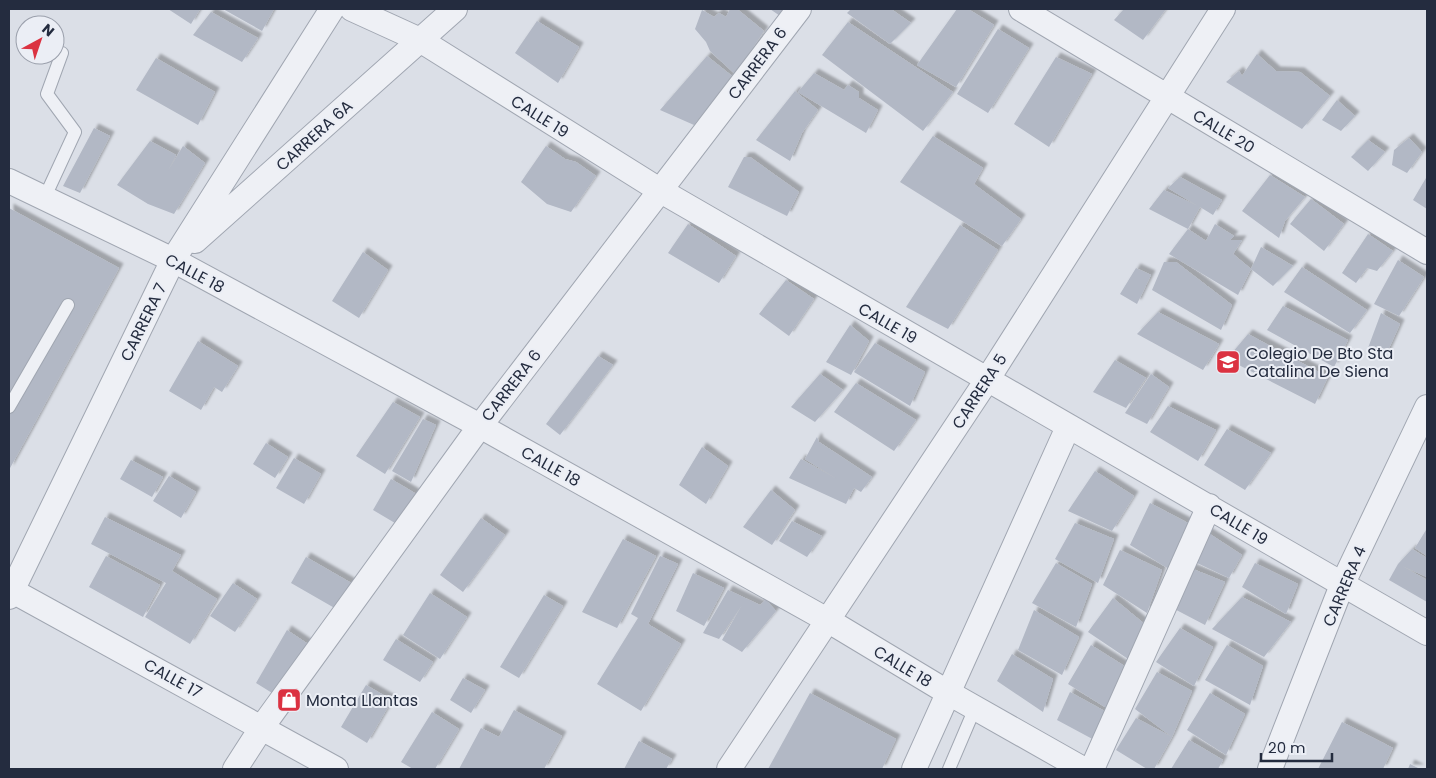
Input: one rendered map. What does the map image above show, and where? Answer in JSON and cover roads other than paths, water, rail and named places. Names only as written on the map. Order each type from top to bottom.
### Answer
[{"type":"street","name":"CARRERA 7","points":[[10,592],[173,260],[332,9]]},
{"type":"street","name":"CALLE 19","points":[[352,9],[420,40],[661,191],[1427,633]]},
{"type":"street","name":"CARRERA 6A","points":[[173,260],[455,9]]},
{"type":"street","name":"CARRERA 6","points":[[235,769],[262,727],[480,426],[798,9]]},
{"type":"street","name":"CALLE 20","points":[[1021,9],[1166,98],[1427,252]]},
{"type":"street","name":"CARRERA 5","points":[[729,769],[829,621],[987,380],[1223,9]]},
{"type":"street","name":"CALLE 18","points":[[9,182],[173,260],[480,426],[829,621],[974,708],[1083,769]]},
{"type":"street","name":"CARRERA 4","points":[[1270,769],[1342,585],[1427,407]]},
{"type":"street","points":[[914,769],[947,692],[1068,427]]},
{"type":"street","points":[[1092,769],[1209,506]]},
{"type":"street","name":"CALLE 17","points":[[10,592],[262,727],[336,769]]},
{"type":"lane","points":[[44,199],[75,132],[47,94],[58,65]]},
{"type":"lane","points":[[9,407],[68,305]]},
{"type":"lane","points":[[949,769],[974,708]]},
{"type":"place","name":"Colegio De Bto Sta Catalina De Siena","points":[[1228,362]]},
{"type":"place","name":"Monta Llantas","points":[[289,700]]}]
